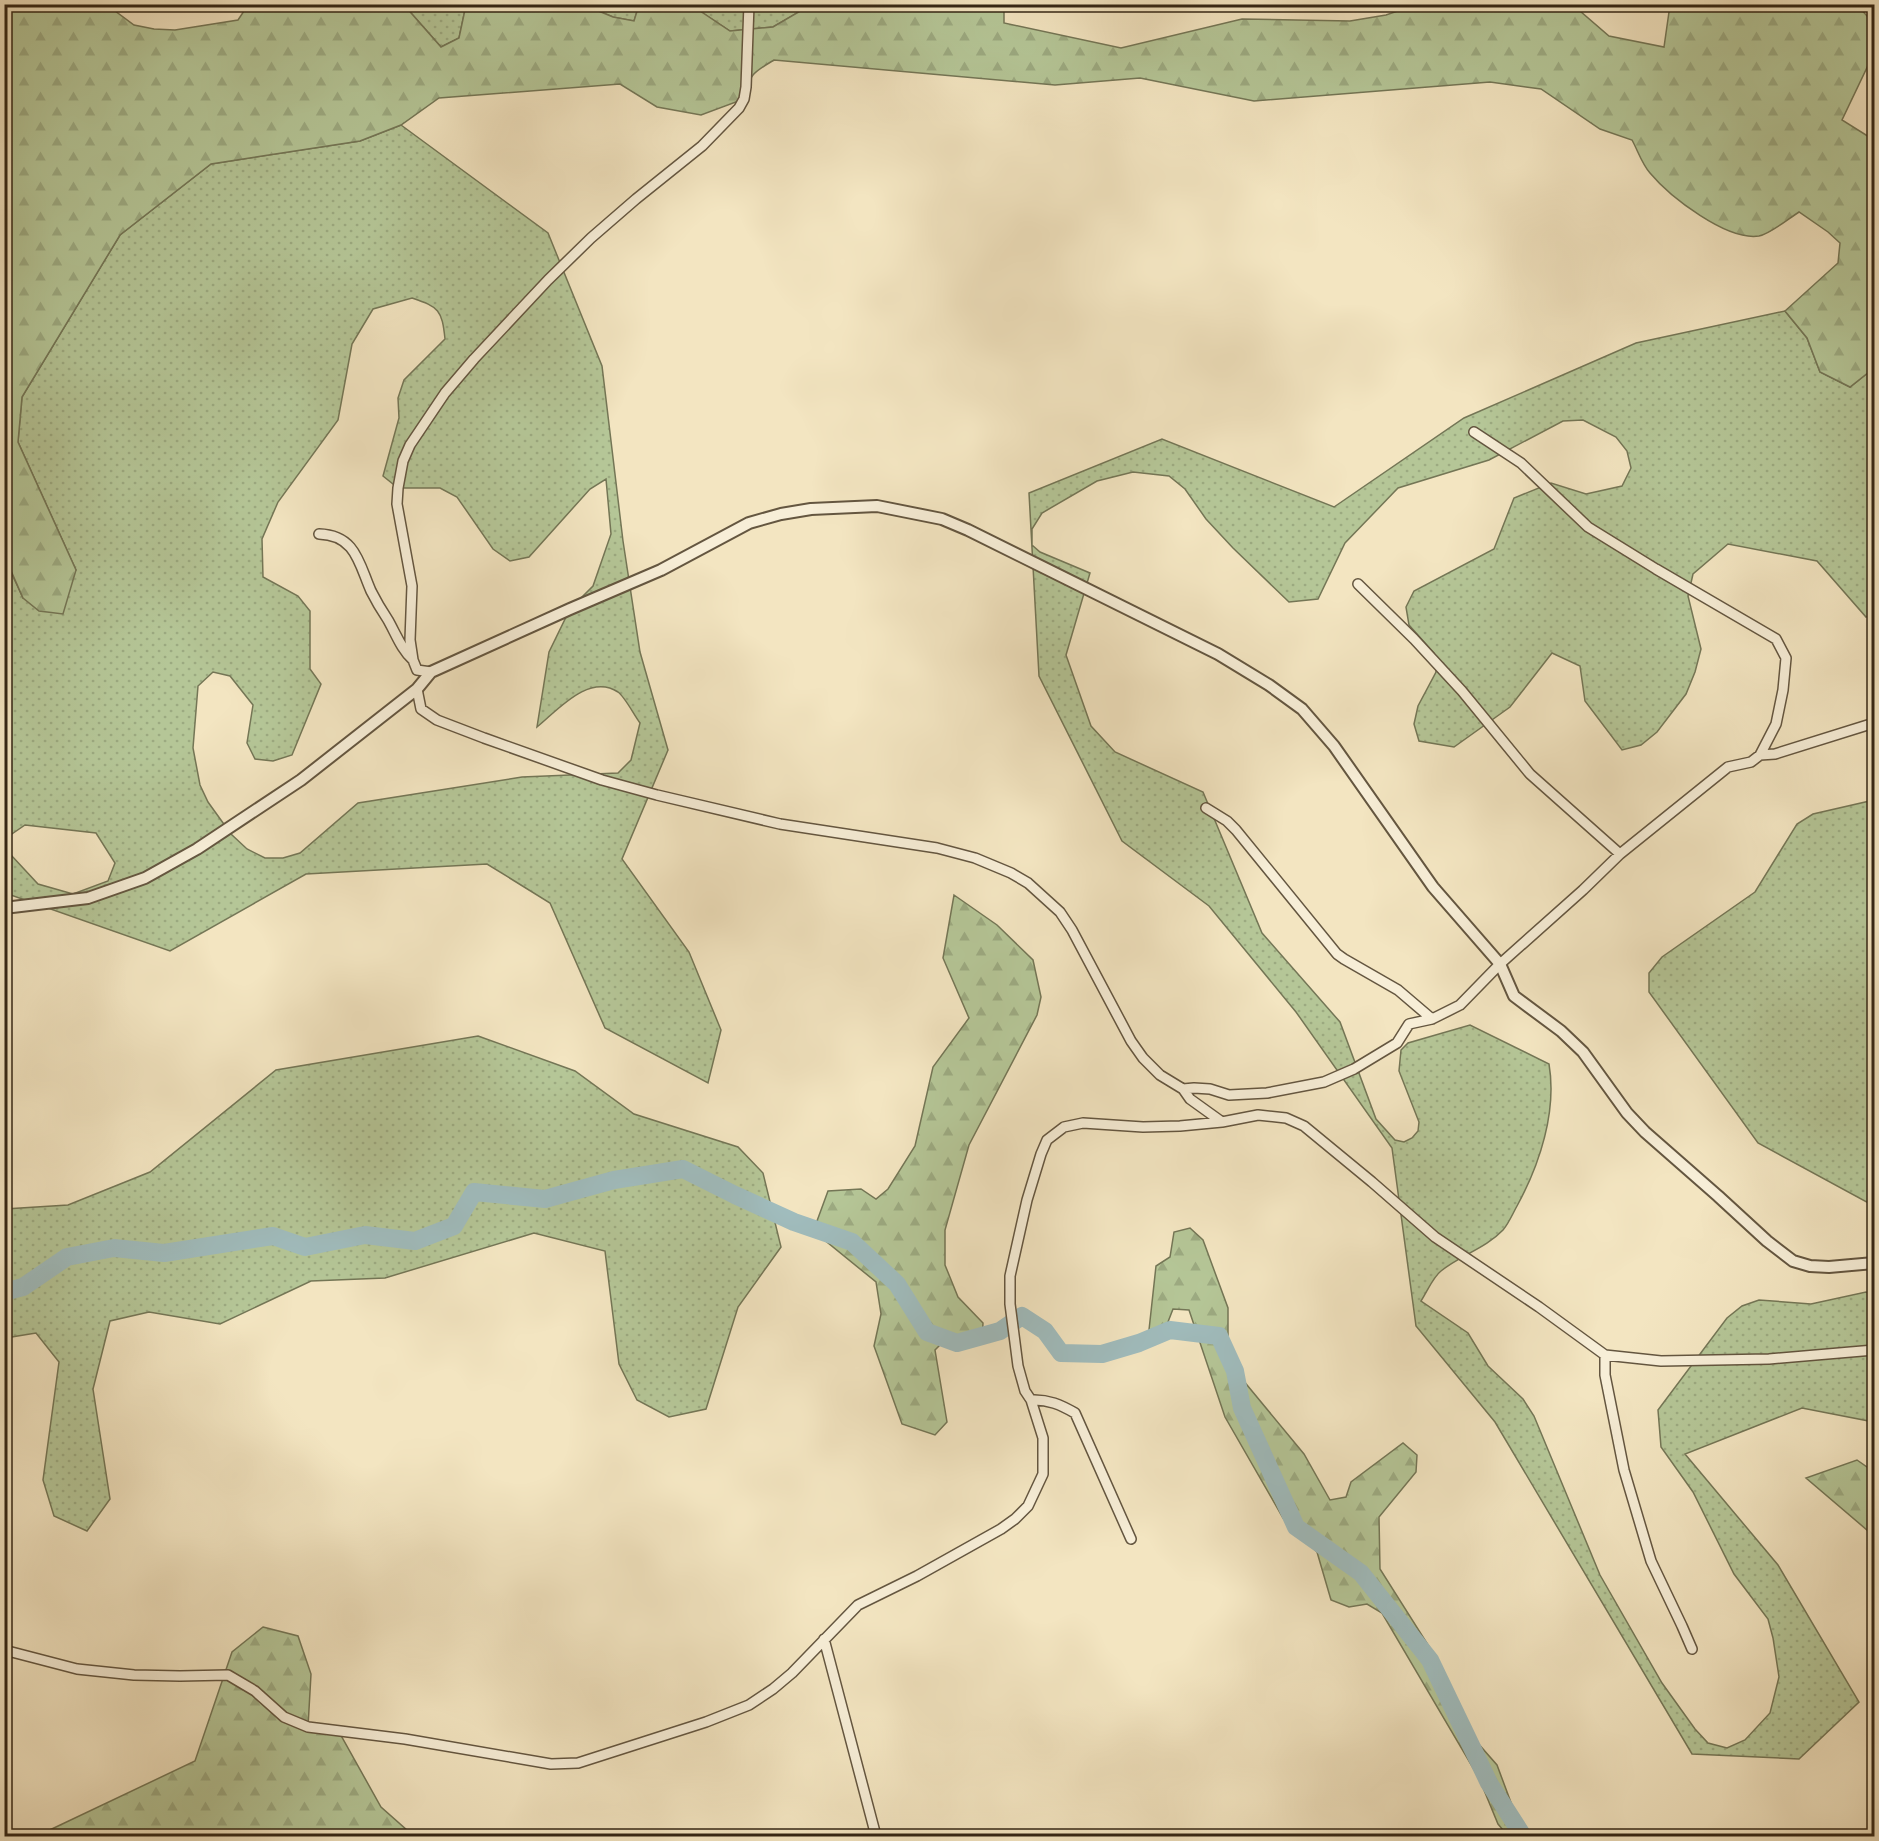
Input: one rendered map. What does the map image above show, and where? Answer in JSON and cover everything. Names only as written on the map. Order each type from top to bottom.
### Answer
[{"type":"street","points":[[431,672],[417,670],[413,660],[410,640],[412,586],[397,504],[403,461],[410,445],[460,376],[549,280],[591,238],[702,146],[739,108],[744,99],[746,87],[749,4]]},
{"type":"street","points":[[1184,1089],[1210,1089],[1229,1095],[1267,1093],[1324,1082],[1354,1069],[1397,1043],[1409,1024],[1432,1019],[1460,1005],[1500,964],[1620,854],[1728,767],[1751,762],[1760,755],[1776,724],[1783,690],[1786,658],[1776,639],[1588,527],[1521,463],[1474,432]]},
{"type":"street","points":[[4,908],[88,898],[145,878],[197,849],[301,780],[417,688],[431,672],[662,570],[749,523],[811,509],[878,506],[942,519],[1218,654],[1269,685],[1302,709],[1334,746],[1433,887],[1500,964],[1514,996],[1561,1030],[1583,1052],[1627,1113],[1646,1132],[1792,1261],[1810,1266],[1829,1267],[1875,1263]]},
{"type":"street","points":[[319,534],[332,534],[345,542],[353,551],[361,563],[370,590],[403,649],[413,660]]},
{"type":"street","points":[[1358,584],[1414,639],[1462,691],[1530,774],[1620,854]]},
{"type":"street","points":[[417,688],[421,709],[437,720],[602,780],[780,824],[957,852],[1011,873],[1028,883],[1060,912],[1143,1059],[1160,1075],[1184,1089],[1190,1099],[1222,1122]]},
{"type":"street","points":[[1760,755],[1775,754],[1875,723]]},
{"type":"street","points":[[1206,808],[1227,821],[1236,830],[1337,954],[1398,990],[1432,1019]]},
{"type":"street","points":[[4,1650],[76,1669],[134,1675],[228,1675],[255,1691],[284,1717],[308,1727],[405,1739],[551,1764],[578,1763],[706,1722],[748,1705],[786,1678],[858,1605],[917,1576],[1000,1529],[1015,1520],[1028,1506],[1043,1474],[1043,1438],[1018,1366],[1010,1304],[1010,1276],[1027,1200],[1041,1154],[1047,1140],[1064,1127],[1083,1124],[1143,1127],[1222,1122],[1257,1115],[1286,1118],[1305,1126],[1435,1237],[1605,1355],[1661,1361],[1769,1359],[1875,1350]]},
{"type":"street","points":[[1605,1355],[1605,1375],[1624,1470],[1652,1562],[1692,1649]]},
{"type":"street","points":[[1031,1400],[1042,1399],[1076,1413],[1131,1539]]},
{"type":"street","points":[[824,1639],[876,1836]]},
{"type":"green space","points":[[1001,4],[1004,8],[1004,23],[1121,48],[1242,19],[1350,21],[1386,15],[1418,4],[1573,5],[1609,36],[1664,47],[1670,5],[1857,5],[1868,17],[1872,57],[1842,120],[1874,140],[1874,368],[1850,387],[1820,372],[1807,338],[1785,311],[1838,263],[1840,243],[1828,232],[1799,212],[1759,236],[1746,236],[1716,225],[1685,205],[1659,183],[1645,166],[1632,140],[1600,129],[1541,89],[1490,82],[1254,101],[1140,78],[1055,85],[774,60],[753,75],[744,99],[701,115],[657,107],[620,84],[439,98],[401,125],[360,141],[211,164],[120,235],[22,397],[18,442],[76,570],[63,614],[39,611],[23,598],[5,557],[4,5],[107,5],[134,25],[175,30],[238,20],[248,5],[404,5],[441,47],[459,38],[466,5],[584,5],[613,17],[634,21],[639,5],[691,5],[730,31],[773,27],[809,5]]},
{"type":"green space","points":[[404,5],[466,5],[459,38],[441,47]]},
{"type":"green space","points":[[584,5],[639,5],[634,21],[613,17]]},
{"type":"green space","points":[[691,5],[809,5],[773,27],[730,31]]},
{"type":"green space","points":[[401,125],[548,233],[602,366],[623,541],[640,652],[668,750],[622,859],[689,952],[721,1030],[708,1083],[605,1028],[550,903],[487,864],[306,874],[170,951],[5,893],[4,557],[23,598],[76,570],[18,442],[22,397],[120,235],[211,164],[360,141]],"holes":[[[412,298],[438,311],[445,339],[404,380],[398,398],[399,418],[383,476],[398,488],[440,488],[457,497],[493,549],[510,561],[529,557],[590,489],[606,479],[611,534],[593,586],[570,609],[549,652],[537,727],[574,696],[585,690],[607,687],[621,694],[640,723],[631,760],[618,773],[522,777],[358,803],[300,853],[283,858],[265,858],[247,849],[231,834],[208,802],[200,785],[193,748],[198,686],[213,672],[230,676],[253,705],[247,743],[255,759],[273,761],[292,755],[321,684],[310,669],[310,611],[298,596],[263,577],[262,539],[278,502],[338,420],[352,344],[373,309]],[[25,825],[96,833],[115,863],[108,881],[73,894],[38,884],[11,855],[9,836]]]},
{"type":"green space","points":[[1785,311],[1807,338],[1820,372],[1850,387],[1874,368],[1874,614],[1866,617],[1817,561],[1728,544],[1693,574],[1688,596],[1701,649],[1686,694],[1657,732],[1641,745],[1622,750],[1585,701],[1580,666],[1552,653],[1510,707],[1454,747],[1419,741],[1414,724],[1418,706],[1436,672],[1434,653],[1409,625],[1406,607],[1414,591],[1494,549],[1514,498],[1551,483],[1586,494],[1622,486],[1631,468],[1627,451],[1616,437],[1583,420],[1563,421],[1489,460],[1398,488],[1345,543],[1318,599],[1289,602],[1233,548],[1206,519],[1185,489],[1169,476],[1133,472],[1097,481],[1042,513],[1032,529],[1032,545],[1040,552],[1090,573],[1066,655],[1091,726],[1115,752],[1203,792],[1262,933],[1340,1022],[1376,1119],[1395,1140],[1404,1142],[1418,1131],[1419,1122],[1399,1071],[1401,1050],[1408,1043],[1470,1025],[1549,1064],[1551,1100],[1545,1137],[1533,1173],[1511,1218],[1496,1236],[1438,1274],[1421,1301],[1468,1333],[1488,1366],[1523,1399],[1534,1416],[1600,1575],[1662,1683],[1708,1743],[1727,1748],[1745,1740],[1770,1713],[1779,1677],[1768,1619],[1734,1574],[1693,1492],[1661,1447],[1658,1410],[1727,1318],[1742,1306],[1759,1300],[1811,1304],[1866,1292],[1874,1296],[1874,1422],[1802,1408],[1685,1454],[1778,1565],[1859,1702],[1799,1759],[1692,1754],[1495,1422],[1416,1326],[1392,1148],[1296,1012],[1209,906],[1122,841],[1039,676],[1029,493],[1162,439],[1334,507],[1464,418],[1636,343]]},
{"type":"green space","points":[[1874,800],[1874,1206],[1758,1143],[1649,992],[1649,973],[1662,957],[1755,892],[1797,824],[1813,814]]},
{"type":"green space","points":[[954,895],[997,925],[1033,960],[1041,997],[1037,1015],[969,1145],[945,1230],[945,1265],[958,1297],[983,1323],[982,1340],[948,1337],[935,1350],[947,1422],[935,1435],[902,1424],[874,1346],[881,1314],[876,1282],[822,1238],[817,1221],[828,1191],[861,1189],[876,1199],[888,1189],[915,1146],[933,1067],[969,1018],[943,958]]},
{"type":"green space","points":[[478,1036],[575,1071],[634,1114],[738,1147],[763,1173],[781,1247],[738,1307],[706,1409],[669,1417],[637,1400],[619,1364],[605,1251],[534,1233],[385,1278],[311,1281],[220,1324],[149,1312],[110,1321],[93,1389],[110,1499],[87,1531],[54,1516],[43,1480],[59,1362],[36,1333],[5,1338],[5,1209],[68,1205],[150,1172],[276,1070]]},
{"type":"green space","points":[[1190,1228],[1203,1240],[1228,1308],[1228,1362],[1304,1454],[1330,1500],[1346,1497],[1351,1482],[1403,1443],[1417,1455],[1416,1472],[1379,1517],[1380,1569],[1437,1659],[1462,1725],[1497,1765],[1522,1832],[1527,1836],[1508,1836],[1498,1824],[1479,1778],[1382,1613],[1367,1604],[1349,1607],[1331,1600],[1317,1552],[1283,1518],[1225,1417],[1189,1310],[1173,1309],[1166,1327],[1149,1330],[1156,1266],[1170,1257],[1174,1232]]},
{"type":"green space","points":[[1857,1460],[1874,1472],[1874,1536],[1806,1478]]},
{"type":"green space","points":[[263,1627],[298,1636],[311,1674],[308,1727],[339,1732],[381,1807],[407,1830],[435,1836],[37,1836],[195,1761],[232,1652]]},
{"type":"waterway","points":[[4,1292],[23,1287],[67,1257],[114,1248],[164,1253],[273,1236],[305,1247],[365,1235],[415,1241],[454,1226],[474,1192],[545,1199],[614,1180],[683,1169],[794,1222],[852,1242],[897,1284],[927,1332],[957,1343],[1000,1331],[1022,1316],[1045,1331],[1061,1353],[1102,1354],[1139,1343],[1170,1330],[1219,1336],[1235,1371],[1242,1408],[1296,1527],[1361,1573],[1430,1660],[1489,1783],[1523,1836]]}]
